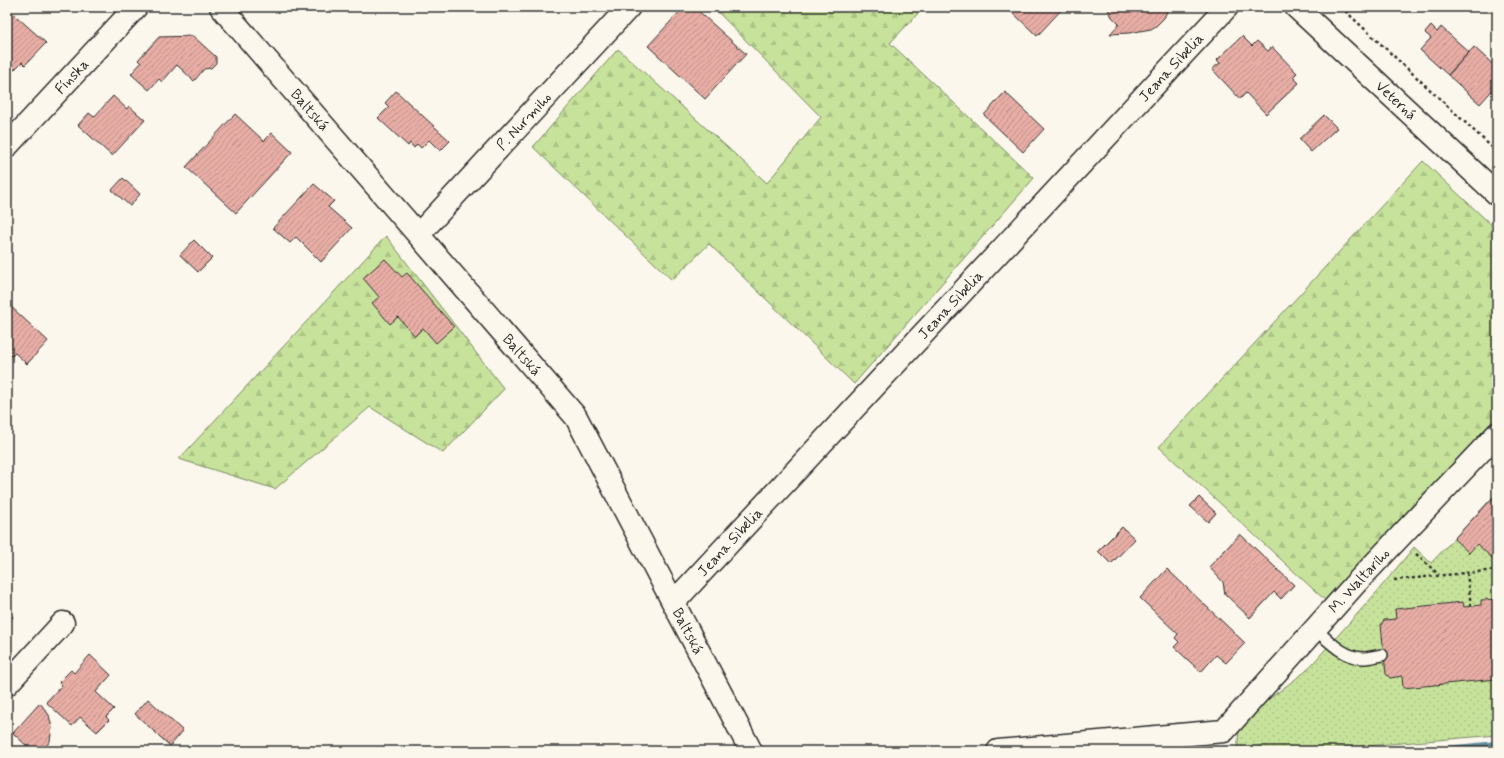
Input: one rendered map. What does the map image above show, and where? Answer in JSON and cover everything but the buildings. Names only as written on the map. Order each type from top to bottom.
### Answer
[{"type":"street","name":"Fínska","points":[[7,146],[136,7]]},
{"type":"street","name":"Baltská","points":[[222,7],[576,417],[751,751]]},
{"type":"street","name":"P. Nurmiho","points":[[419,234],[628,7]]},
{"type":"street","name":"Jeana Sibelia","points":[[674,602],[1227,7]]},
{"type":"street","name":"Veterná","points":[[1296,7],[1497,194]]},
{"type":"street","name":"M. Waltariho","points":[[998,751],[1224,731],[1356,583],[1497,434]]},
{"type":"street","points":[[7,684],[63,623]]},
{"type":"lane","points":[[1315,629],[1336,647],[1350,656],[1363,658],[1382,655]]},
{"type":"path","points":[[1341,7],[1497,152]]},
{"type":"path","points":[[1399,538],[1439,575]]},
{"type":"path","points":[[1356,583],[1497,570]]},
{"type":"path","points":[[1467,573],[1471,606]]},
{"type":"green space","points":[[713,7],[924,7],[890,43],[1034,178],[854,384],[709,244],[672,280],[533,147],[618,49],[767,183],[821,117]]},
{"type":"green space","points":[[1423,161],[1497,230],[1497,416],[1326,601],[1159,447]]},
{"type":"green space","points":[[386,236],[504,389],[443,453],[370,407],[275,489],[179,459]]},
{"type":"green space","points":[[1497,493],[1497,735],[1306,751],[1237,751],[1240,721],[1306,671],[1376,593],[1414,547],[1431,563]]},
{"type":"waterway","points":[[1435,751],[1497,745]]}]
